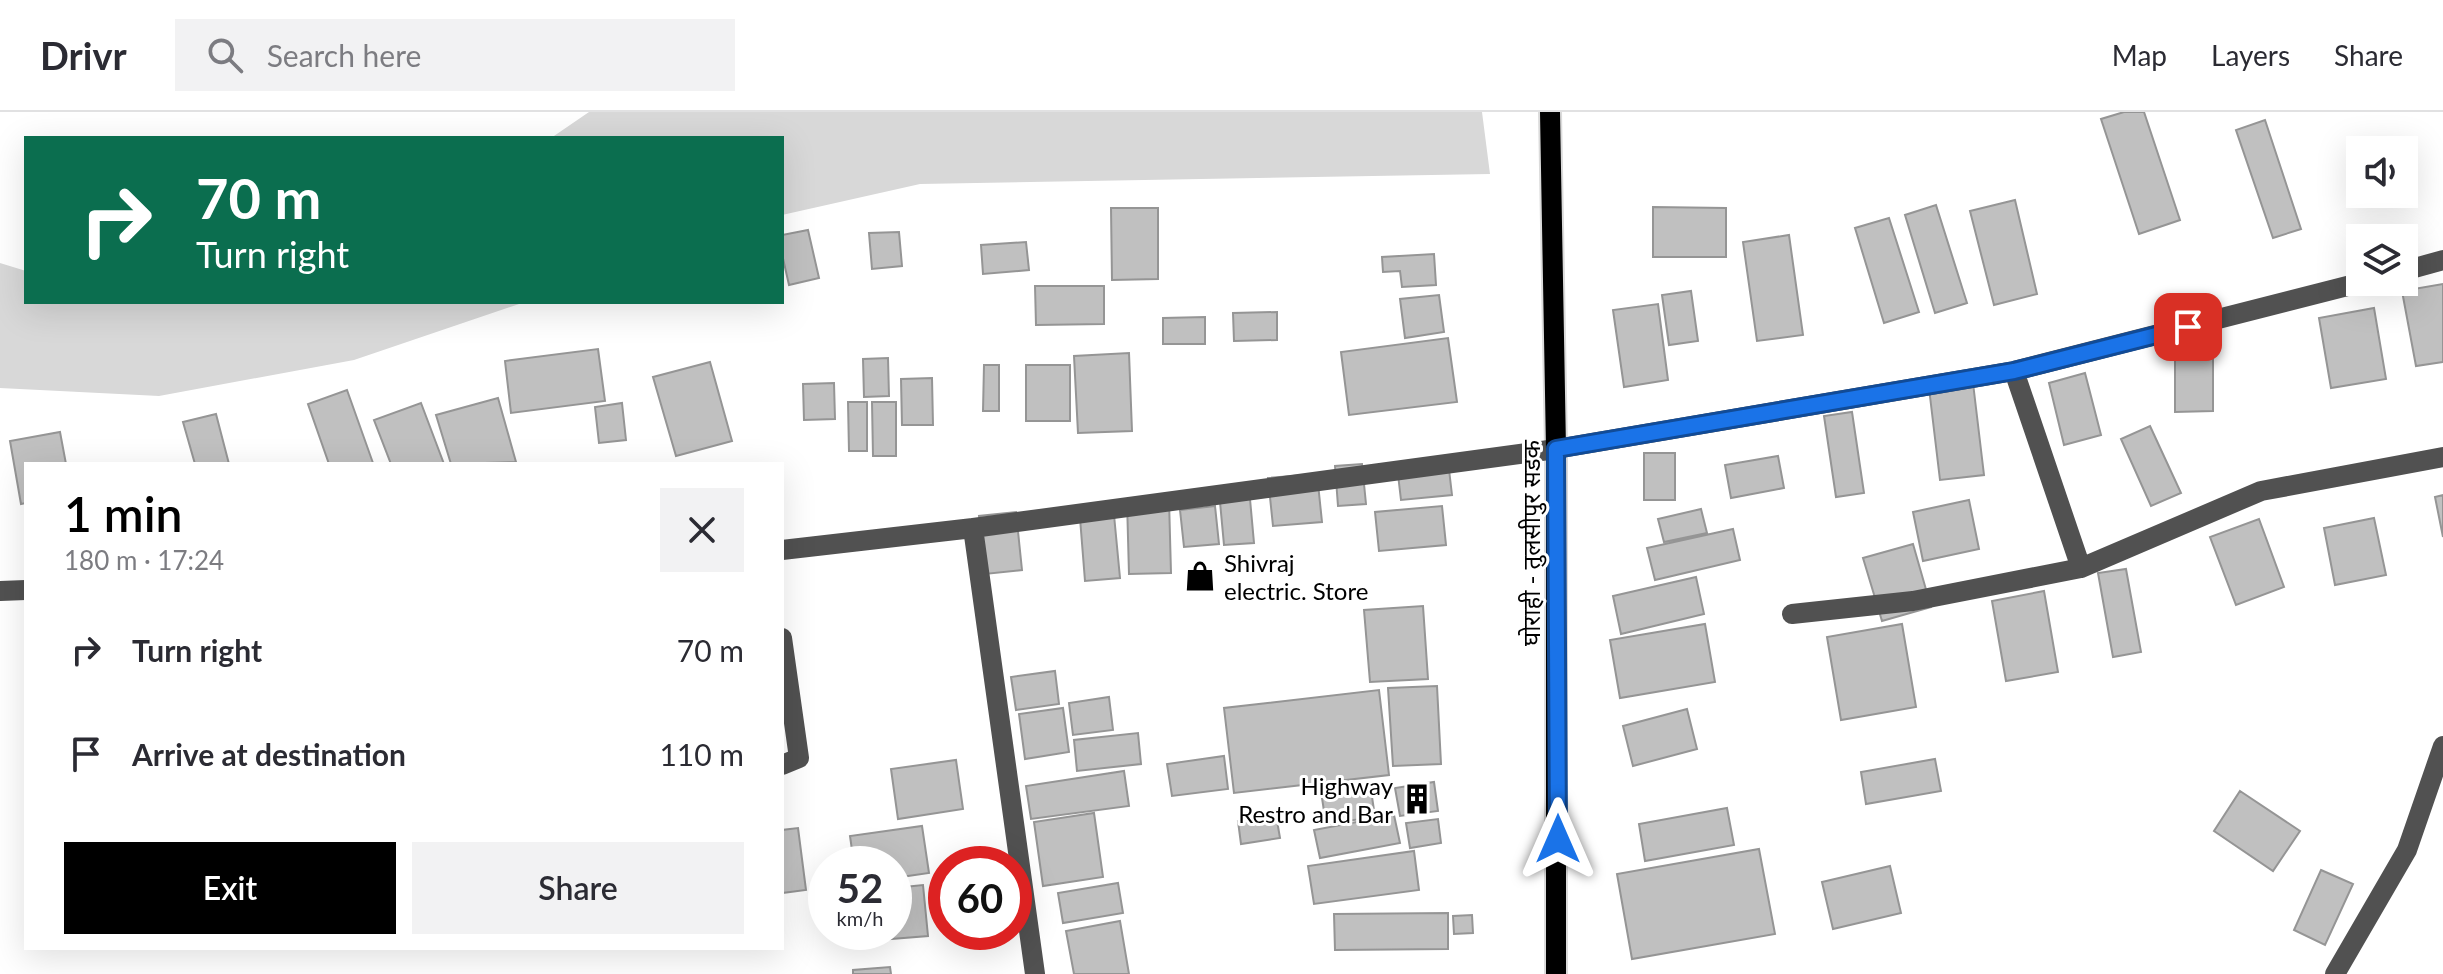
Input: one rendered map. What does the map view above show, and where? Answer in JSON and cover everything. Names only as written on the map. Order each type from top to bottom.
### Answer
[{"type":"main road","name":"घोराही - तुलसीपुर सडक","points":[[1550,112],[1556,449],[1556,974]]},
{"type":"street","points":[[2418,267],[2443,260]]},
{"type":"street","points":[[784,550],[973,528],[1556,449],[2014,371],[2346,286]]},
{"type":"street","points":[[2014,371],[2081,568]]},
{"type":"street","points":[[1792,614],[1913,601],[2081,568],[2261,491],[2443,457]]},
{"type":"street","points":[[973,528],[1035,974]]},
{"type":"street","points":[[0,591],[24,590]]},
{"type":"street","points":[[784,652],[799,758],[784,764]]},
{"type":"street","points":[[2335,974],[2407,850],[2443,746]]},
{"type":"shaded area","points":[[589,112],[1482,112],[1490,174],[920,184],[784,215],[784,136],[554,136]]},
{"type":"shaded area","points":[[0,263],[24,270],[24,304],[519,304],[354,360],[159,396],[0,388]]},
{"type":"building","points":[[2124,112],[2144,112],[2180,220],[2139,234],[2101,119]]},
{"type":"building","points":[[2265,120],[2301,229],[2273,238],[2236,130]]},
{"type":"building","points":[[2015,200],[2037,294],[1994,305],[1970,211]]},
{"type":"building","points":[[1936,205],[1967,303],[1935,313],[1905,215]]},
{"type":"building","points":[[1653,207],[1726,208],[1726,257],[1653,257]]},
{"type":"building","points":[[1111,208],[1158,208],[1158,279],[1112,280]]},
{"type":"building","points":[[1889,218],[1919,312],[1884,323],[1855,228]]},
{"type":"building","points":[[808,230],[819,278],[789,285],[784,263],[784,235]]},
{"type":"building","points":[[899,232],[902,266],[872,269],[869,233]]},
{"type":"building","points":[[1789,235],[1803,335],[1757,341],[1743,242]]},
{"type":"building","points":[[1026,242],[1029,270],[983,274],[981,245]]},
{"type":"building","points":[[1434,254],[1436,285],[1402,287],[1400,271],[1383,272],[1382,257]]},
{"type":"building","points":[[2443,284],[2443,362],[2416,366],[2403,296],[2418,296],[2418,288]]},
{"type":"building","points":[[1035,286],[1104,286],[1104,324],[1036,325]]},
{"type":"building","points":[[1691,291],[1698,341],[1669,345],[1662,295]]},
{"type":"building","points":[[1439,295],[1444,332],[1405,338],[1400,299]]},
{"type":"building","points":[[1658,304],[1668,380],[1624,387],[1613,310]]},
{"type":"building","points":[[2374,308],[2386,379],[2331,388],[2319,318]]},
{"type":"building","points":[[1277,312],[1277,340],[1234,341],[1233,313]]},
{"type":"building","points":[[1205,317],[1205,344],[1163,344],[1163,318]]},
{"type":"building","points":[[2175,334],[2213,334],[2213,411],[2175,412]]},
{"type":"building","points":[[1448,338],[1457,402],[1349,415],[1341,352]]},
{"type":"building","points":[[598,349],[605,401],[511,413],[505,361]]},
{"type":"building","points":[[1129,353],[1132,431],[1078,433],[1074,356]]},
{"type":"building","points":[[888,358],[889,396],[864,397],[863,359]]},
{"type":"building","points":[[710,362],[732,441],[676,456],[653,377]]},
{"type":"building","points":[[984,365],[999,365],[999,411],[983,411]]},
{"type":"building","points":[[1026,365],[1070,365],[1070,421],[1026,421]]},
{"type":"building","points":[[2085,373],[2101,435],[2064,445],[2049,383]]},
{"type":"building","points":[[932,378],[933,425],[902,425],[901,379]]},
{"type":"building","points":[[834,383],[835,419],[804,420],[803,384]]},
{"type":"building","points":[[1973,383],[1984,475],[1940,480],[1929,388]]},
{"type":"building","points":[[347,390],[373,462],[328,462],[308,404]]},
{"type":"building","points":[[498,398],[516,462],[450,462],[436,415]]},
{"type":"building","points":[[848,402],[867,402],[867,451],[849,451]]},
{"type":"building","points":[[872,402],[896,402],[896,456],[873,456]]},
{"type":"building","points":[[421,403],[443,462],[390,462],[374,420]]},
{"type":"building","points":[[622,403],[626,440],[599,443],[595,407]]},
{"type":"building","points":[[1852,412],[1864,493],[1836,497],[1824,416]]},
{"type":"building","points":[[216,414],[228,462],[194,462],[183,422]]},
{"type":"building","points":[[2150,426],[2181,493],[2151,506],[2121,439]]},
{"type":"building","points":[[60,432],[66,462],[24,462],[24,503],[21,504],[10,441]]},
{"type":"building","points":[[1644,453],[1675,453],[1675,500],[1644,500]]},
{"type":"building","points":[[1778,456],[1784,488],[1731,498],[1725,465]]},
{"type":"building","points":[[1448,461],[1452,495],[1401,500],[1397,466]]},
{"type":"building","points":[[1362,464],[1366,504],[1338,506],[1335,466]]},
{"type":"building","points":[[1317,474],[1322,522],[1273,526],[1268,478]]},
{"type":"building","points":[[1249,488],[1254,543],[1224,545],[1219,491]]},
{"type":"building","points":[[2443,495],[2443,537],[2435,497]]},
{"type":"building","points":[[1169,500],[1171,573],[1129,574],[1127,501]]},
{"type":"building","points":[[1969,500],[1979,549],[1923,561],[1913,512]]},
{"type":"building","points":[[1215,506],[1219,544],[1184,547],[1180,510]]},
{"type":"building","points":[[1442,506],[1446,545],[1379,551],[1375,512]]},
{"type":"building","points":[[1701,509],[1707,533],[1664,542],[1658,519]]},
{"type":"building","points":[[1016,512],[1022,570],[985,574],[979,516]]},
{"type":"building","points":[[1114,515],[1120,578],[1085,581],[1080,518]]},
{"type":"building","points":[[2374,518],[2386,575],[2335,585],[2324,528]]},
{"type":"building","points":[[2259,519],[2284,587],[2236,605],[2210,537]]},
{"type":"building","points":[[1733,529],[1740,560],[1655,580],[1647,548]]},
{"type":"building","points":[[1913,544],[1931,607],[1882,621],[1863,558]]},
{"type":"building","points":[[2126,569],[2141,652],[2113,657],[2098,573]]},
{"type":"building","points":[[1696,577],[1704,614],[1621,634],[1613,596]]},
{"type":"building","points":[[2044,591],[2058,672],[2006,681],[1992,601]]},
{"type":"building","points":[[1423,606],[1428,679],[1370,682],[1364,610]]},
{"type":"building","points":[[1705,624],[1715,682],[1620,698],[1610,640]]},
{"type":"building","points":[[1902,624],[1916,707],[1841,720],[1827,637]]},
{"type":"building","points":[[1055,671],[1059,704],[1016,710],[1011,677]]},
{"type":"building","points":[[1437,686],[1441,764],[1393,766],[1388,688]]},
{"type":"building","points":[[1379,690],[1389,775],[1234,793],[1224,708]]},
{"type":"building","points":[[1109,697],[1113,730],[1073,735],[1069,703]]},
{"type":"building","points":[[1063,708],[1069,752],[1025,759],[1019,714]]},
{"type":"building","points":[[1687,709],[1697,749],[1633,766],[1623,726]]},
{"type":"building","points":[[1138,733],[1141,764],[1077,771],[1074,740]]},
{"type":"building","points":[[1224,756],[1228,789],[1172,796],[1167,764]]},
{"type":"building","points":[[1935,759],[1941,791],[1866,804],[1861,772]]},
{"type":"building","points":[[956,760],[963,809],[898,819],[891,769]]},
{"type":"building","points":[[1124,771],[1129,806],[1031,819],[1026,786]]},
{"type":"building","name":"Highway Restro and Bar","points":[[1434,782],[1438,811],[1400,816],[1395,788]]},
{"type":"building","points":[[1371,790],[1375,817],[1326,824],[1322,798]]},
{"type":"building","points":[[2240,791],[2300,831],[2273,871],[2214,831]]},
{"type":"building","points":[[1727,808],[1734,845],[1645,861],[1639,824]]},
{"type":"building","points":[[1094,813],[1103,877],[1043,886],[1034,822]]},
{"type":"building","points":[[1276,815],[1280,838],[1241,844],[1238,821]]},
{"type":"building","points":[[1394,815],[1400,843],[1320,858],[1314,830]]},
{"type":"building","points":[[1438,819],[1441,843],[1410,848],[1406,823]]},
{"type":"building","points":[[922,826],[928,873],[912,875],[912,846],[851,846],[850,836]]},
{"type":"building","points":[[798,828],[806,890],[784,893],[784,830]]},
{"type":"building","points":[[1759,849],[1775,934],[1632,959],[1617,874]]},
{"type":"building","points":[[1414,851],[1419,890],[1314,904],[1308,866]]},
{"type":"building","points":[[1890,866],[1901,913],[1833,929],[1822,882]]},
{"type":"building","points":[[2321,870],[2353,884],[2325,945],[2294,930]]},
{"type":"building","points":[[1118,883],[1123,913],[1063,923],[1058,893]]},
{"type":"building","points":[[923,885],[928,936],[912,937],[912,886]]},
{"type":"building","points":[[1448,913],[1448,949],[1335,950],[1334,914]]},
{"type":"building","points":[[1472,915],[1473,933],[1454,934],[1453,916]]},
{"type":"building","points":[[1120,921],[1129,974],[1074,974],[1066,931]]},
{"type":"building","points":[[890,967],[891,974],[853,974],[853,970]]},
{"type":"place","name":"Shivraj electric. Store","points":[[1200,576]]},
{"type":"place","name":"Highway Restro and Bar","points":[[1417,799]]},
{"type":"route","points":[[1558,839],[1556,449],[2014,371],[2188,327]]}]
